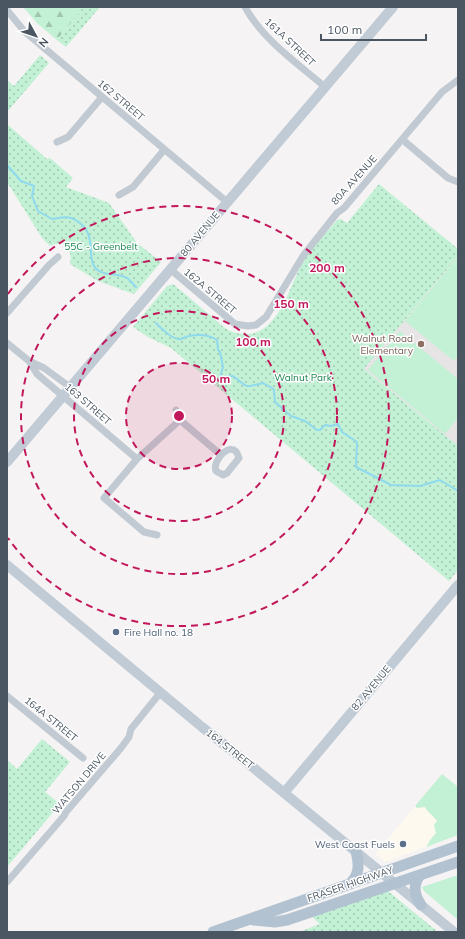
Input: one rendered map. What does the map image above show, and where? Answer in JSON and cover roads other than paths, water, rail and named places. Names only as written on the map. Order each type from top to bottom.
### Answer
[{"type":"main road","name":"FRASER HIGHWAY","points":[[213,932],[458,846]]},
{"type":"main road","points":[[351,883],[356,877],[358,870],[356,852]]},
{"type":"main road","name":"FRASER HIGHWAY","points":[[243,921],[255,920],[275,922],[287,920],[458,862]]},
{"type":"main road","points":[[420,874],[415,890],[421,905]]},
{"type":"street","name":"161A STREET","points":[[245,7],[266,36],[325,87]]},
{"type":"street","name":"80 AVENUE","points":[[7,462],[393,7]]},
{"type":"street","name":"162 STREET","points":[[7,10],[24,31],[227,202]]},
{"type":"street","name":"80A AVENUE","points":[[276,302],[303,256],[337,213],[344,208],[442,92],[458,80]]},
{"type":"street","points":[[56,142],[68,137],[102,97]]},
{"type":"street","points":[[403,140],[448,178],[458,182]]},
{"type":"street","points":[[119,195],[133,187],[164,150]]},
{"type":"street","points":[[7,313],[49,265],[58,258]]},
{"type":"street","name":"162A STREET","points":[[170,269],[229,320],[239,325],[248,326],[261,322],[276,302]]},
{"type":"street","name":"163 STREET","points":[[7,343],[29,361],[44,368],[70,387]]},
{"type":"street","name":"163 STREET","points":[[29,361],[37,374],[137,459]]},
{"type":"street","points":[[176,410],[180,420],[222,455]]},
{"type":"street","points":[[157,535],[144,532],[104,498],[137,459],[180,420]]},
{"type":"street","name":"164 STREET","points":[[7,565],[454,932]]},
{"type":"street","name":"82 AVENUE","points":[[284,792],[458,584]]},
{"type":"street","name":"WATSON DRIVE","points":[[7,882],[121,748],[128,739],[131,729],[160,692]]},
{"type":"street","name":"164A STREET","points":[[7,696],[83,758]]},
{"type":"waterway","points":[[7,165],[21,181],[34,186],[32,196],[38,211],[52,219],[64,217],[71,218],[81,224],[89,236],[92,262],[99,271],[106,274],[124,276],[136,287]]},
{"type":"waterway","points":[[156,323],[167,333],[177,339],[200,335],[217,340],[223,367],[220,377],[233,376],[246,386],[263,383],[274,390],[275,402],[291,416],[305,421],[317,430],[320,430],[325,425],[331,426],[338,424],[342,432],[357,442],[356,467],[391,485],[420,486],[440,480],[458,491]]},
{"type":"place","name":"Walnut Road Elementary","points":[[421,344]]},
{"type":"place","name":"Fire Hall no. 18","points":[[116,632]]},
{"type":"place","name":"West Coast Fuels","points":[[403,844]]},
{"type":"park label","name":"55C - Greenbelt","points":[[101,246]]},
{"type":"park label","name":"Walnut Park","points":[[303,377]]}]
